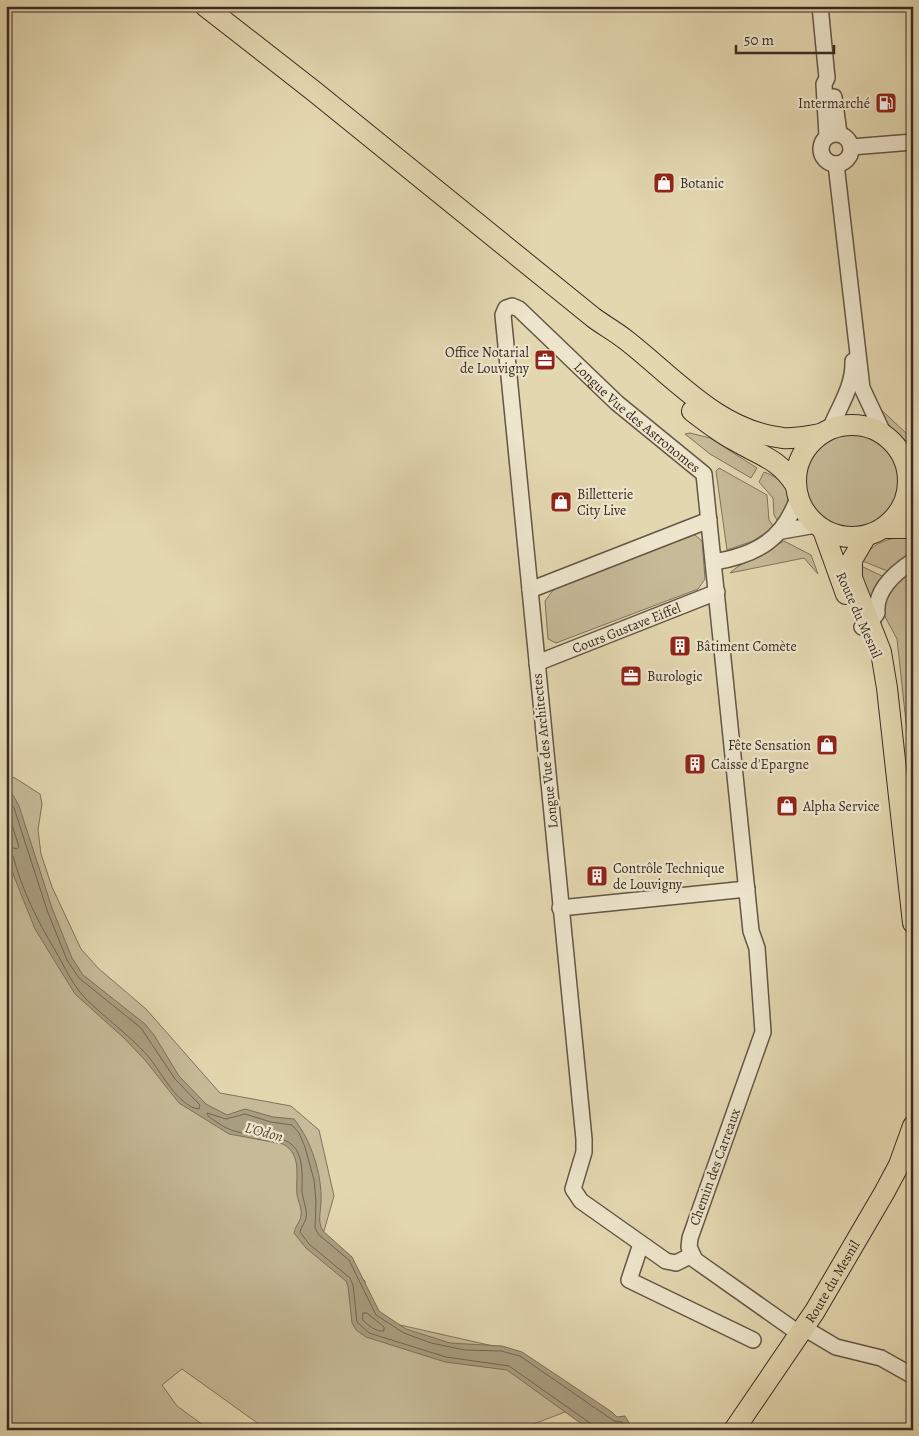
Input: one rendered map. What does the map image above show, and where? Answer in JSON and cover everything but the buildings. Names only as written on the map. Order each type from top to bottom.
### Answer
[{"type":"main road","points":[[205,6],[315,92],[594,318],[626,340],[717,414],[780,438],[792,438],[826,432],[844,425],[858,425],[884,435],[900,450],[911,484],[902,508],[875,532]]},
{"type":"main road","points":[[594,318],[620,348],[687,407],[729,438],[778,463],[788,473],[802,507],[819,527],[844,537],[913,528]]},
{"type":"main road","points":[[797,491],[796,476],[801,457],[810,444],[826,432]]},
{"type":"main road","name":"Route du Mesnil","points":[[819,527],[842,583],[881,652],[893,733],[913,923]]},
{"type":"main road","name":"Route du Mesnil","points":[[866,625],[852,578],[852,560],[875,532]]},
{"type":"main road","name":"Route du Mesnil","points":[[734,1430],[802,1331],[884,1193],[898,1165],[913,1126]]},
{"type":"street","points":[[820,6],[827,78],[824,84],[833,135]]},
{"type":"street","points":[[833,135],[849,140],[852,147],[848,159],[836,164],[826,161],[820,151],[823,140],[833,135]]},
{"type":"street","points":[[852,147],[913,142]]},
{"type":"street","points":[[836,164],[862,388],[884,435]]},
{"type":"street","name":"Longue Vue des Astronomes","points":[[506,308],[512,306],[519,309],[617,403],[704,474],[751,931],[758,948]]},
{"type":"street","name":"Longue Vue des Architectes","points":[[506,308],[503,315],[584,1139],[583,1158],[573,1184],[574,1192],[581,1201],[641,1244]]},
{"type":"street","points":[[826,432],[844,401],[853,369],[852,314]]},
{"type":"street","points":[[782,531],[791,515],[797,491]]},
{"type":"street","points":[[530,590],[709,520]]},
{"type":"street","points":[[714,562],[733,559],[753,550],[782,531],[819,527]]},
{"type":"street","points":[[866,625],[878,613],[877,607],[890,576],[913,560]]},
{"type":"street","name":"Cours Gustave Eiffel","points":[[537,663],[717,592]]},
{"type":"street","points":[[560,908],[747,889]]},
{"type":"street","name":"Chemin des Carreaux","points":[[692,1255],[690,1238],[763,1032],[758,948]]},
{"type":"street","points":[[753,1340],[629,1280],[641,1244],[671,1264],[692,1255],[700,1264],[802,1331],[836,1347],[881,1358],[913,1376]]},
{"type":"shaded area","points":[[874,403],[910,439],[903,442],[882,420]]},
{"type":"shaded area","points":[[853,432],[871,436],[887,446],[897,462],[901,480],[897,498],[887,514],[871,524],[853,528],[835,524],[819,514],[809,498],[805,480],[809,462],[819,446],[835,436]]},
{"type":"shaded area","points":[[690,433],[710,438],[757,468],[751,478],[710,454],[685,434]]},
{"type":"shaded area","points":[[719,468],[767,495],[769,520],[774,527],[753,541],[727,550],[716,471]]},
{"type":"shaded area","points":[[764,472],[780,481],[788,493],[787,507],[779,523],[774,515],[773,498],[759,482]]},
{"type":"shaded area","points":[[694,534],[702,541],[705,579],[698,589],[556,643],[548,639],[545,601],[554,589]]},
{"type":"shaded area","points":[[913,535],[910,556],[890,572],[860,560],[877,544]]},
{"type":"shaded area","points":[[784,541],[811,555],[818,574],[804,558],[730,573],[748,560]]},
{"type":"shaded area","points":[[859,565],[882,576],[884,580],[869,606]]},
{"type":"shaded area","points":[[913,565],[913,787],[897,639],[882,611],[888,591]]},
{"type":"shaded area","points":[[6,776],[15,778],[40,794],[42,804],[38,830],[41,854],[52,887],[81,949],[98,968],[146,1009],[220,1093],[291,1106],[319,1130],[334,1196],[322,1238],[365,1281],[369,1318],[502,1348],[573,1409],[518,1430],[267,1430],[182,1369],[162,1385],[177,1406],[210,1430],[6,1430]]},
{"type":"water","name":"L'Odon","points":[[6,789],[13,795],[19,806],[52,908],[72,958],[83,975],[145,1024],[154,1035],[179,1076],[206,1104],[227,1115],[245,1109],[273,1117],[294,1119],[306,1137],[320,1180],[321,1227],[352,1257],[379,1311],[406,1329],[450,1343],[502,1346],[522,1352],[617,1417],[625,1416],[633,1430],[590,1430],[507,1370],[445,1362],[366,1337],[356,1330],[352,1323],[346,1281],[306,1248],[294,1233],[301,1212],[297,1195],[296,1160],[289,1149],[283,1144],[229,1134],[179,1103],[145,1060],[124,1038],[75,994],[35,929],[13,874],[6,844]]},
{"type":"place","name":"Intermarché","points":[[886,103]]},
{"type":"place","name":"Botanic","points":[[664,183]]},
{"type":"place","name":"Office Notarial de Louvigny","points":[[545,360]]},
{"type":"place","name":"Billetterie City Live","points":[[561,502]]},
{"type":"place","name":"Bâtiment Comète","points":[[680,646]]},
{"type":"place","name":"Burologic","points":[[631,676]]},
{"type":"place","name":"Fête Sensation","points":[[827,745]]},
{"type":"place","name":"Caisse d'Epargne","points":[[695,764]]},
{"type":"place","name":"Alpha Service","points":[[787,806]]},
{"type":"place","name":"Contrôle Technique de Louvigny","points":[[597,876]]}]
